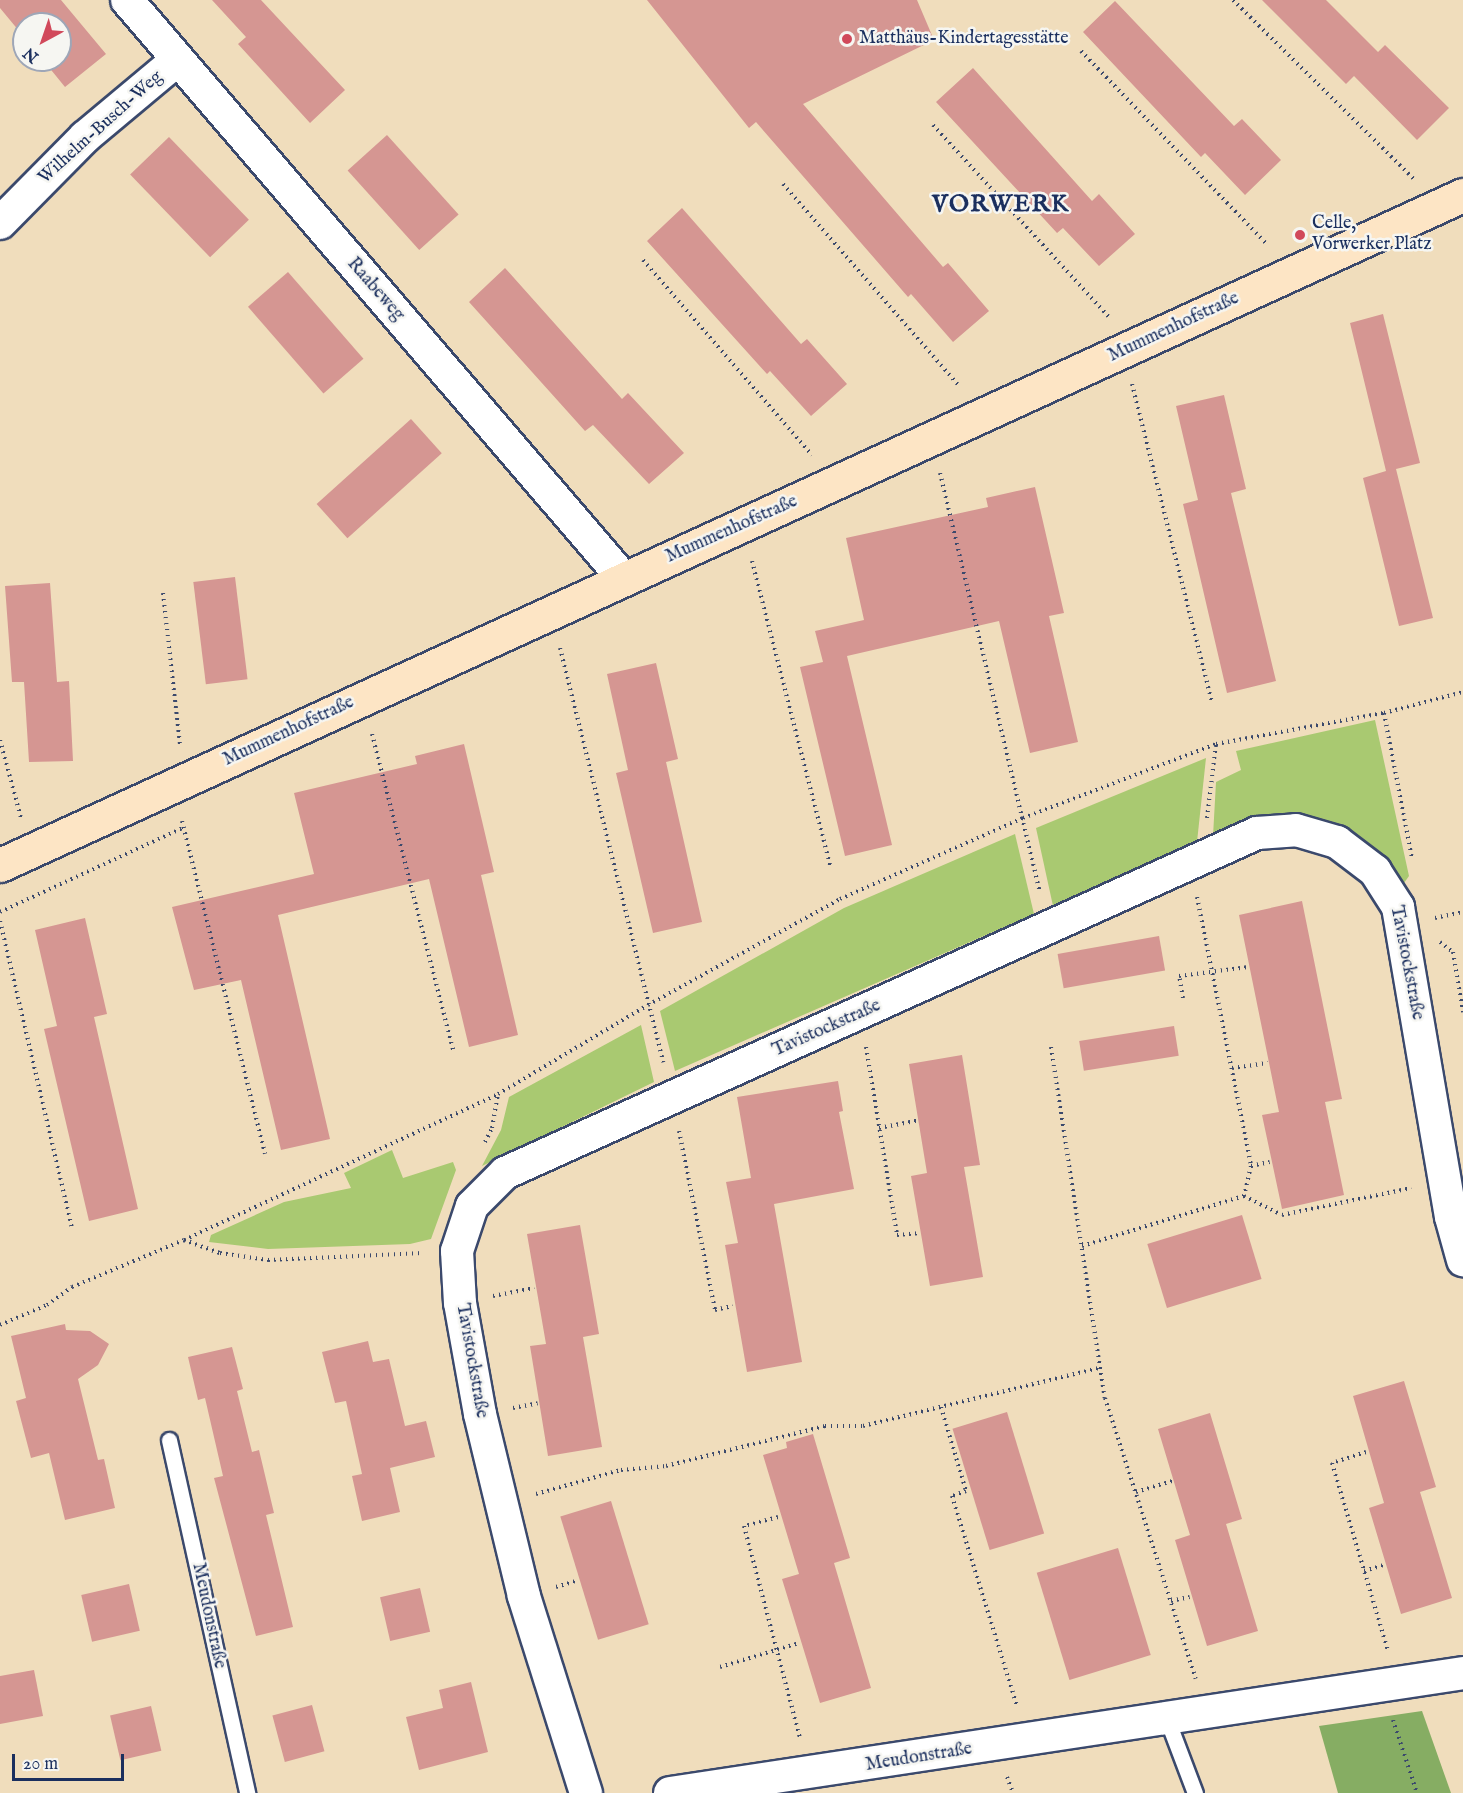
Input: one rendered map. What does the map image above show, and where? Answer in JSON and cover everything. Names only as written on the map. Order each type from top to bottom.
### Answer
[{"type":"street","name":"Raabeweg","points":[[127,0],[624,579]]},
{"type":"street","name":"Wilhelm-Busch-Weg","points":[[0,223],[85,137],[177,60]]},
{"type":"street","name":"Mummenhofstraße","points":[[0,865],[932,440],[1451,200]]},
{"type":"street","name":"Tavistockstraße","points":[[586,1793],[524,1596],[501,1504],[460,1303],[457,1251],[472,1206],[505,1173],[1257,833],[1296,830],[1337,842],[1376,872],[1398,907],[1444,1181],[1463,1260]]},
{"type":"street","name":"Meudonstraße","points":[[670,1793],[1208,1714],[1463,1673]]},
{"type":"lane","name":"Meudonstraße","points":[[169,1440],[247,1793]]},
{"type":"lane","points":[[1167,1719],[1194,1793]]},
{"type":"path","points":[[1233,0],[1451,200]]},
{"type":"path","points":[[1081,51],[1295,272]]},
{"type":"path","points":[[933,125],[1130,348],[1212,703]]},
{"type":"path","points":[[783,184],[985,415]]},
{"type":"path","points":[[643,260],[837,483]]},
{"type":"path","points":[[932,440],[1048,928]]},
{"type":"path","points":[[743,525],[831,868]]},
{"type":"path","points":[[163,593],[183,828],[265,1154]]},
{"type":"path","points":[[551,612],[672,1099],[715,1310],[733,1306]]},
{"type":"path","points":[[0,1325],[47,1305],[72,1287],[184,1240],[498,1094],[648,1005],[840,899],[1023,818],[1216,744],[1384,713],[1463,692]]},
{"type":"path","points":[[363,698],[454,1053]]},
{"type":"path","points":[[1384,713],[1415,876],[1398,907]]},
{"type":"path","points":[[0,740],[30,851]]},
{"type":"path","points":[[1216,744],[1196,860],[1212,971],[1251,1166],[1244,1196]]},
{"type":"path","points":[[0,912],[183,828]]},
{"type":"path","points":[[1428,920],[1463,912]]},
{"type":"path","points":[[0,921],[72,1229]]},
{"type":"path","points":[[1183,998],[1179,976],[1248,967]]},
{"type":"path","points":[[860,1014],[897,1235],[918,1233]]},
{"type":"path","points":[[1051,1047],[1105,1398],[1208,1714]]},
{"type":"path","points":[[1232,1068],[1268,1063]]},
{"type":"path","points":[[879,1128],[916,1121]]},
{"type":"path","points":[[1251,1166],[1270,1162]]},
{"type":"path","points":[[1082,1246],[1244,1196],[1282,1215],[1444,1181]]},
{"type":"path","points":[[184,1240],[220,1253],[268,1260],[457,1251]]},
{"type":"path","points":[[501,1504],[621,1470],[666,1466],[825,1426],[863,1426],[1100,1368]]},
{"type":"path","points":[[941,1407],[966,1491],[952,1496],[1027,1741]]},
{"type":"path","points":[[1366,1452],[1332,1463],[1364,1571],[1417,1793]]},
{"type":"path","points":[[1136,1492],[1173,1481]]},
{"type":"path","points":[[777,1516],[744,1526],[809,1774]]},
{"type":"path","points":[[1364,1571],[1384,1565]]},
{"type":"path","points":[[1171,1601],[1190,1597]]},
{"type":"path","points":[[720,1667],[799,1643]]},
{"type":"green space","points":[[1375,720],[1409,876],[1404,883],[1388,861],[1347,829],[1299,816],[1213,836],[1216,782],[1241,770],[1236,751]]},
{"type":"green space","points":[[1206,758],[1197,842],[1053,906],[1036,828]]},
{"type":"green space","points":[[1015,834],[1034,914],[675,1071],[660,1011],[844,908]]},
{"type":"green space","points":[[641,1025],[654,1082],[482,1166],[501,1130],[509,1097]]},
{"type":"green space","points":[[392,1150],[403,1178],[453,1162],[456,1170],[431,1239],[410,1244],[268,1249],[209,1242],[211,1235],[284,1202],[351,1188],[344,1173]]},
{"type":"green space","points":[[1422,1711],[1451,1793],[1338,1793],[1319,1726]]},
{"type":"building","points":[[0,0],[61,0],[71,12],[12,12],[12,22],[0,8]]},
{"type":"building","points":[[212,0],[261,0],[345,90],[310,123],[238,44],[246,37]]},
{"type":"building","points":[[647,0],[917,0],[934,40],[803,104],[943,267],[948,263],[989,311],[953,342],[911,294],[908,297],[756,122],[749,128]]},
{"type":"building","points":[[1262,0],[1326,0],[1378,52],[1385,45],[1449,108],[1417,140],[1354,76],[1346,84]]},
{"type":"building","points":[[1115,1],[1234,126],[1242,119],[1281,160],[1245,195],[1205,153],[1201,157],[1083,32]]},
{"type":"building","points":[[72,13],[106,54],[65,87],[53,72],[72,72]]},
{"type":"building","points":[[973,68],[1092,201],[1099,194],[1135,234],[1099,266],[1063,228],[1057,233],[936,102]]},
{"type":"building","points":[[387,135],[459,215],[419,250],[348,170]]},
{"type":"building","points":[[169,137],[249,220],[210,257],[130,175]]},
{"type":"building","points":[[682,208],[801,344],[807,339],[847,384],[811,416],[770,371],[767,374],[647,241]]},
{"type":"building","points":[[505,268],[622,399],[628,393],[684,453],[649,484],[593,425],[585,431],[469,302]]},
{"type":"building","points":[[288,272],[363,359],[323,394],[248,307]]},
{"type":"building","points":[[1383,314],[1420,463],[1396,469],[1433,618],[1399,626],[1363,478],[1386,471],[1350,323]]},
{"type":"building","points":[[1224,395],[1246,489],[1231,493],[1276,681],[1227,693],[1183,504],[1198,500],[1176,406]]},
{"type":"building","points":[[411,419],[442,453],[347,538],[317,504]]},
{"type":"building","points":[[1035,487],[1064,613],[1049,616],[1078,742],[1030,753],[999,621],[847,656],[892,845],[845,856],[800,667],[823,662],[815,631],[864,620],[846,538],[988,507],[986,498]]},
{"type":"building","points":[[235,577],[248,679],[206,684],[193,582]]},
{"type":"building","points":[[50,583],[57,682],[69,681],[73,761],[29,762],[24,682],[12,682],[5,586]]},
{"type":"building","points":[[656,663],[678,759],[666,762],[702,922],[653,933],[616,773],[628,770],[607,674]]},
{"type":"building","points":[[464,744],[494,872],[481,875],[518,1035],[469,1047],[429,879],[278,915],[330,1139],[281,1150],[241,980],[194,990],[172,907],[314,874],[294,793],[417,764],[415,756]]},
{"type":"building","points":[[1302,901],[1342,1099],[1325,1102],[1344,1195],[1282,1209],[1262,1115],[1279,1112],[1239,915]]},
{"type":"building","points":[[85,918],[107,1014],[94,1017],[138,1209],[89,1221],[44,1029],[57,1026],[35,930]]},
{"type":"building","points":[[1159,936],[1165,970],[1064,988],[1058,954]]},
{"type":"building","points":[[1174,1026],[1179,1056],[1084,1071],[1079,1041]]},
{"type":"building","points":[[962,1055],[980,1165],[964,1167],[983,1277],[930,1286],[911,1176],[927,1173],[909,1064]]},
{"type":"building","points":[[838,1081],[843,1111],[839,1112],[854,1189],[774,1204],[802,1362],[747,1372],[725,1245],[738,1243],[726,1182],[751,1178],[737,1097]]},
{"type":"building","points":[[1242,1215],[1262,1279],[1167,1308],[1147,1244]]},
{"type":"building","points":[[580,1225],[599,1334],[583,1337],[602,1447],[548,1456],[530,1346],[546,1344],[527,1234]]},
{"type":"building","points":[[65,1324],[66,1330],[90,1331],[109,1344],[98,1365],[78,1379],[98,1460],[104,1459],[115,1508],[65,1520],[49,1453],[31,1458],[16,1401],[26,1398],[11,1336]]},
{"type":"building","points":[[368,1341],[373,1362],[389,1359],[405,1426],[426,1421],[435,1457],[390,1468],[400,1512],[362,1521],[352,1476],[362,1474],[346,1401],[335,1403],[322,1352]]},
{"type":"building","points":[[232,1347],[243,1389],[237,1391],[252,1452],[259,1450],[274,1513],[266,1515],[293,1627],[256,1636],[214,1478],[223,1476],[205,1398],[198,1400],[188,1357]]},
{"type":"building","points":[[1404,1381],[1436,1487],[1420,1492],[1452,1598],[1401,1614],[1369,1508],[1384,1503],[1353,1396]]},
{"type":"building","points":[[1007,1412],[1044,1533],[990,1550],[952,1429]]},
{"type":"building","points":[[1210,1413],[1242,1519],[1226,1524],[1258,1631],[1207,1646],[1175,1540],[1190,1535],[1158,1429]]},
{"type":"building","points":[[813,1434],[850,1558],[834,1563],[871,1688],[820,1703],[782,1579],[799,1574],[763,1455],[787,1448],[786,1442]]},
{"type":"building","points":[[611,1501],[649,1624],[598,1640],[560,1516]]},
{"type":"building","points":[[1118,1548],[1151,1655],[1069,1680],[1037,1573]]},
{"type":"building","points":[[129,1584],[140,1631],[92,1642],[81,1595]]},
{"type":"building","points":[[420,1588],[430,1632],[390,1641],[380,1597]]},
{"type":"building","points":[[34,1670],[43,1716],[0,1724],[0,1676]]},
{"type":"building","points":[[471,1682],[488,1752],[419,1770],[406,1717],[443,1708],[439,1690]]},
{"type":"building","points":[[312,1705],[324,1751],[285,1762],[272,1716]]},
{"type":"building","points":[[151,1706],[161,1751],[120,1760],[110,1715]]},
{"type":"place","name":"Matthäus-Kindertagesstätte","points":[[847,39]]},
{"type":"place","name":"Celle, Vorwerker Platz","points":[[1300,235]]},
{"type":"district","name":"VORWERK","points":[[1001,205]]}]
